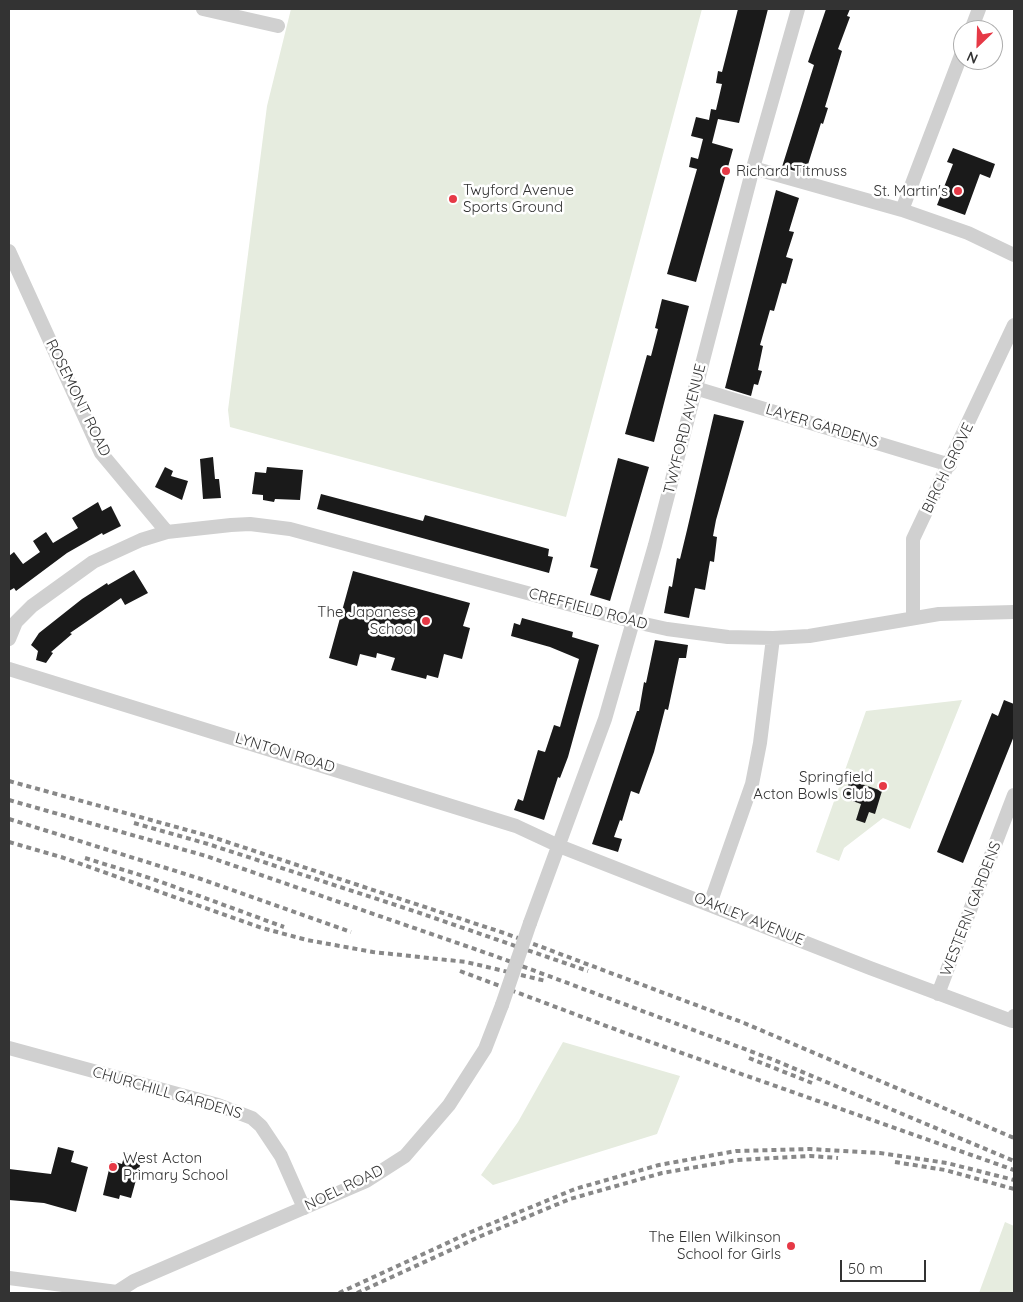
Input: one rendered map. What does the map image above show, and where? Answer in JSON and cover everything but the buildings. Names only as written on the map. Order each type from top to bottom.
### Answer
[{"type":"street","points":[[208,9],[278,26]]},
{"type":"street","name":"TWYFORD AVENUE","points":[[559,846],[605,719],[631,621],[655,545],[695,388],[798,9]]},
{"type":"street","points":[[902,210],[955,70]]},
{"type":"street","points":[[754,168],[902,210],[968,233],[1014,255]]},
{"type":"street","name":"ROSEMONT ROAD","points":[[9,251],[101,453],[167,532]]},
{"type":"street","name":"BIRCH GROVE","points":[[913,617],[914,539],[1014,325]]},
{"type":"street","name":"LAYER GARDENS","points":[[695,388],[950,464]]},
{"type":"street","name":"CREFFIELD ROAD","points":[[9,639],[16,622],[49,592],[93,562],[141,540],[167,532],[200,526],[250,524],[290,529],[631,621],[667,629],[728,637],[773,638],[841,631],[939,614],[1014,612]]},
{"type":"street","points":[[710,904],[734,841],[753,777],[760,743],[773,638]]},
{"type":"street","name":"LYNTON ROAD","points":[[9,669],[507,823],[559,846]]},
{"type":"street","name":"WESTERN GARDENS","points":[[938,994],[1014,795]]},
{"type":"street","name":"OAKLEY AVENUE","points":[[559,846],[938,994],[1012,1021],[1014,1016]]},
{"type":"street","name":"NOEL ROAD","points":[[9,1278],[81,1290],[117,1293],[134,1281],[366,1181],[405,1156],[426,1133],[465,1082],[485,1050],[559,846]]},
{"type":"street","name":"CHURCHILL GARDENS","points":[[9,1048],[218,1105],[252,1118],[261,1126],[281,1156],[304,1208]]},
{"type":"shaded area","name":"Twyford Avenue Sports Ground","points":[[291,9],[702,9],[566,517],[230,427],[228,410],[267,106]]},
{"type":"shaded area","name":"Springfield Acton Bowls Club","points":[[962,700],[910,829],[883,818],[844,848],[839,861],[816,852],[866,711]]},
{"type":"shaded area","points":[[563,1042],[680,1076],[657,1134],[493,1185],[481,1175],[518,1122]]},
{"type":"shaded area","points":[[1005,1222],[1014,1226],[1014,1293],[979,1293]]},
{"type":"railway","points":[[9,781],[209,836],[507,934],[744,1023],[1014,1138]]},
{"type":"railway","points":[[9,800],[206,856],[495,956],[774,1060],[1014,1161]]},
{"type":"railway","points":[[9,819],[198,878],[351,932]]},
{"type":"railway","points":[[134,823],[208,844],[414,911],[588,971]]},
{"type":"railway","points":[[9,842],[61,857],[262,928],[307,940],[373,952],[466,962],[546,981]]},
{"type":"railway","points":[[85,858],[153,879],[284,927]]},
{"type":"railway","points":[[460,971],[625,1033],[1014,1170]]},
{"type":"railway","points":[[749,1058],[812,1083]]},
{"type":"railway","points":[[339,1293],[471,1232],[575,1189],[659,1165],[736,1151],[810,1149],[880,1153],[947,1163],[1014,1180]]},
{"type":"railway","points":[[357,1293],[481,1236],[570,1199],[662,1173],[737,1160],[810,1156],[838,1158]]},
{"type":"railway","points":[[895,1162],[945,1170],[1014,1189]]},
{"type":"place","name":"Richard Titmuss","points":[[726,171]]},
{"type":"place","name":"St. Martin's","points":[[958,191]]},
{"type":"place","name":"Twyford Avenue Sports Ground","points":[[453,199]]},
{"type":"place","name":"The Japanese School","points":[[426,621]]},
{"type":"place","name":"Springfield Acton Bowls Club","points":[[883,786]]},
{"type":"place","name":"West Acton Primary School","points":[[113,1167]]},
{"type":"place","name":"The Ellen Wilkinson School for Girls","points":[[791,1246]]}]
